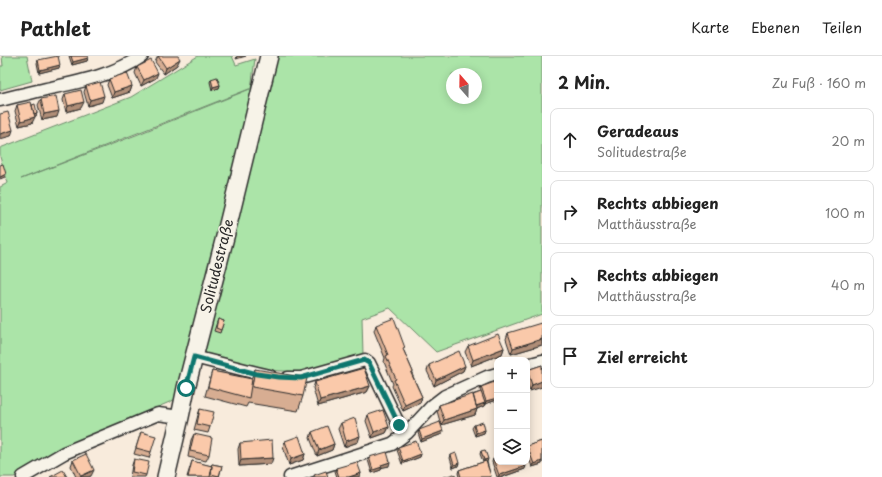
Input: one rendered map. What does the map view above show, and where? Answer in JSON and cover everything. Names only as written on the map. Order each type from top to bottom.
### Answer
[{"type":"main road","name":"Solitudestraße","points":[[166,477],[186,388],[269,56]]},
{"type":"street","points":[[0,100],[71,84],[104,74],[135,61],[142,56]]},
{"type":"street","points":[[194,357],[257,374],[301,378],[364,360],[369,363],[399,425],[407,434]]},
{"type":"street","points":[[530,364],[542,360]]},
{"type":"street","points":[[290,477],[392,444],[407,434],[432,406],[445,396],[494,375]]},
{"type":"street","points":[[23,477],[64,453],[158,414],[180,417]]},
{"type":"green space","points":[[2,56],[27,56],[32,81],[0,90],[0,66],[3,66]]},
{"type":"green space","points":[[198,56],[232,56],[236,65],[255,59],[251,89],[261,85],[268,56],[542,56],[542,314],[436,352],[390,308],[362,318],[363,355],[304,372],[261,370],[204,357],[174,400],[63,449],[14,477],[0,477],[0,187],[8,183],[0,157],[0,148],[131,97]],"holes":[[[250,89],[136,135],[21,179]]]},
{"type":"building","points":[[58,56],[60,65],[40,70],[38,60]]},
{"type":"building","points":[[71,56],[88,56],[88,58],[73,62]]},
{"type":"building","points":[[158,56],[178,56],[180,59],[166,68]]},
{"type":"building","points":[[151,60],[158,73],[144,80],[137,67]]},
{"type":"building","points":[[127,73],[132,86],[114,92],[109,79]]},
{"type":"building","points":[[217,77],[220,85],[213,87],[211,79]]},
{"type":"building","points":[[100,82],[104,96],[90,100],[86,86]]},
{"type":"building","points":[[81,90],[84,102],[68,106],[65,94]]},
{"type":"building","points":[[56,96],[59,111],[44,114],[41,99]]},
{"type":"building","points":[[31,102],[35,117],[21,121],[17,105]]},
{"type":"building","points":[[35,104],[37,113],[34,114],[32,105]]},
{"type":"building","points":[[8,112],[13,130],[0,134],[0,114]]},
{"type":"building","points":[[3,164],[6,174],[0,177],[0,165]]},
{"type":"building","points":[[394,318],[405,348],[403,349],[413,372],[411,373],[422,397],[405,405],[394,380],[396,379],[386,356],[388,355],[376,325]]},
{"type":"building","points":[[218,319],[224,321],[221,330],[216,328]]},
{"type":"building","points":[[541,323],[542,339],[513,348],[508,333]]},
{"type":"building","points":[[498,334],[504,348],[473,360],[468,346]]},
{"type":"building","points":[[459,351],[465,366],[436,380],[429,365]]},
{"type":"building","points":[[542,365],[542,381],[532,385],[530,379],[530,369]]},
{"type":"building","points":[[364,368],[370,386],[320,400],[315,382]]},
{"type":"building","points":[[255,369],[307,378],[303,396],[252,387]]},
{"type":"building","points":[[212,371],[252,379],[249,398],[208,387]]},
{"type":"building","points":[[494,382],[494,399],[486,401],[481,387]]},
{"type":"building","points":[[481,392],[485,403],[476,406],[473,395]]},
{"type":"building","points":[[473,394],[477,409],[444,420],[439,405]]},
{"type":"building","points":[[200,409],[214,412],[210,427],[197,424]]},
{"type":"building","points":[[383,410],[389,427],[374,432],[368,415]]},
{"type":"building","points":[[355,418],[360,436],[346,441],[341,423]]},
{"type":"building","points":[[440,422],[443,431],[422,439],[419,430]]},
{"type":"building","points":[[483,422],[485,430],[476,433],[474,425]]},
{"type":"building","points":[[327,426],[334,444],[319,450],[312,432]]},
{"type":"building","points":[[141,432],[156,436],[151,452],[136,448]]},
{"type":"building","points":[[194,434],[212,438],[209,455],[190,451]]},
{"type":"building","points":[[299,436],[305,454],[291,459],[285,441]]},
{"type":"building","points":[[272,440],[273,458],[241,460],[240,443]]},
{"type":"building","points":[[416,441],[421,454],[403,461],[398,447]]},
{"type":"building","points":[[542,441],[542,461],[534,464],[530,454],[530,445]]},
{"type":"building","points":[[485,450],[488,459],[484,460],[481,451]]},
{"type":"building","points":[[387,452],[390,462],[373,470],[369,457]]},
{"type":"building","points":[[456,453],[459,463],[454,465],[451,455]]},
{"type":"building","points":[[86,454],[94,470],[81,476],[73,460]]},
{"type":"building","points":[[134,459],[149,462],[146,475],[132,472]]},
{"type":"building","points":[[192,461],[212,466],[210,477],[188,477]]},
{"type":"building","points":[[486,461],[491,476],[461,477],[459,470]]},
{"type":"building","points":[[357,462],[361,473],[349,477],[339,477],[336,468]]},
{"type":"building","points":[[212,464],[222,466],[219,476],[211,474]]},
{"type":"building","points":[[495,465],[526,465],[526,466],[499,475]]},
{"type":"building","points":[[63,470],[67,477],[50,477]]},
{"type":"building","points":[[326,471],[328,477],[315,477],[314,475]]},
{"type":"building","points":[[454,474],[456,477],[444,477]]},
{"type":"route","points":[[186,388],[194,357],[257,374],[301,378],[364,360],[369,363],[399,425]]}]
